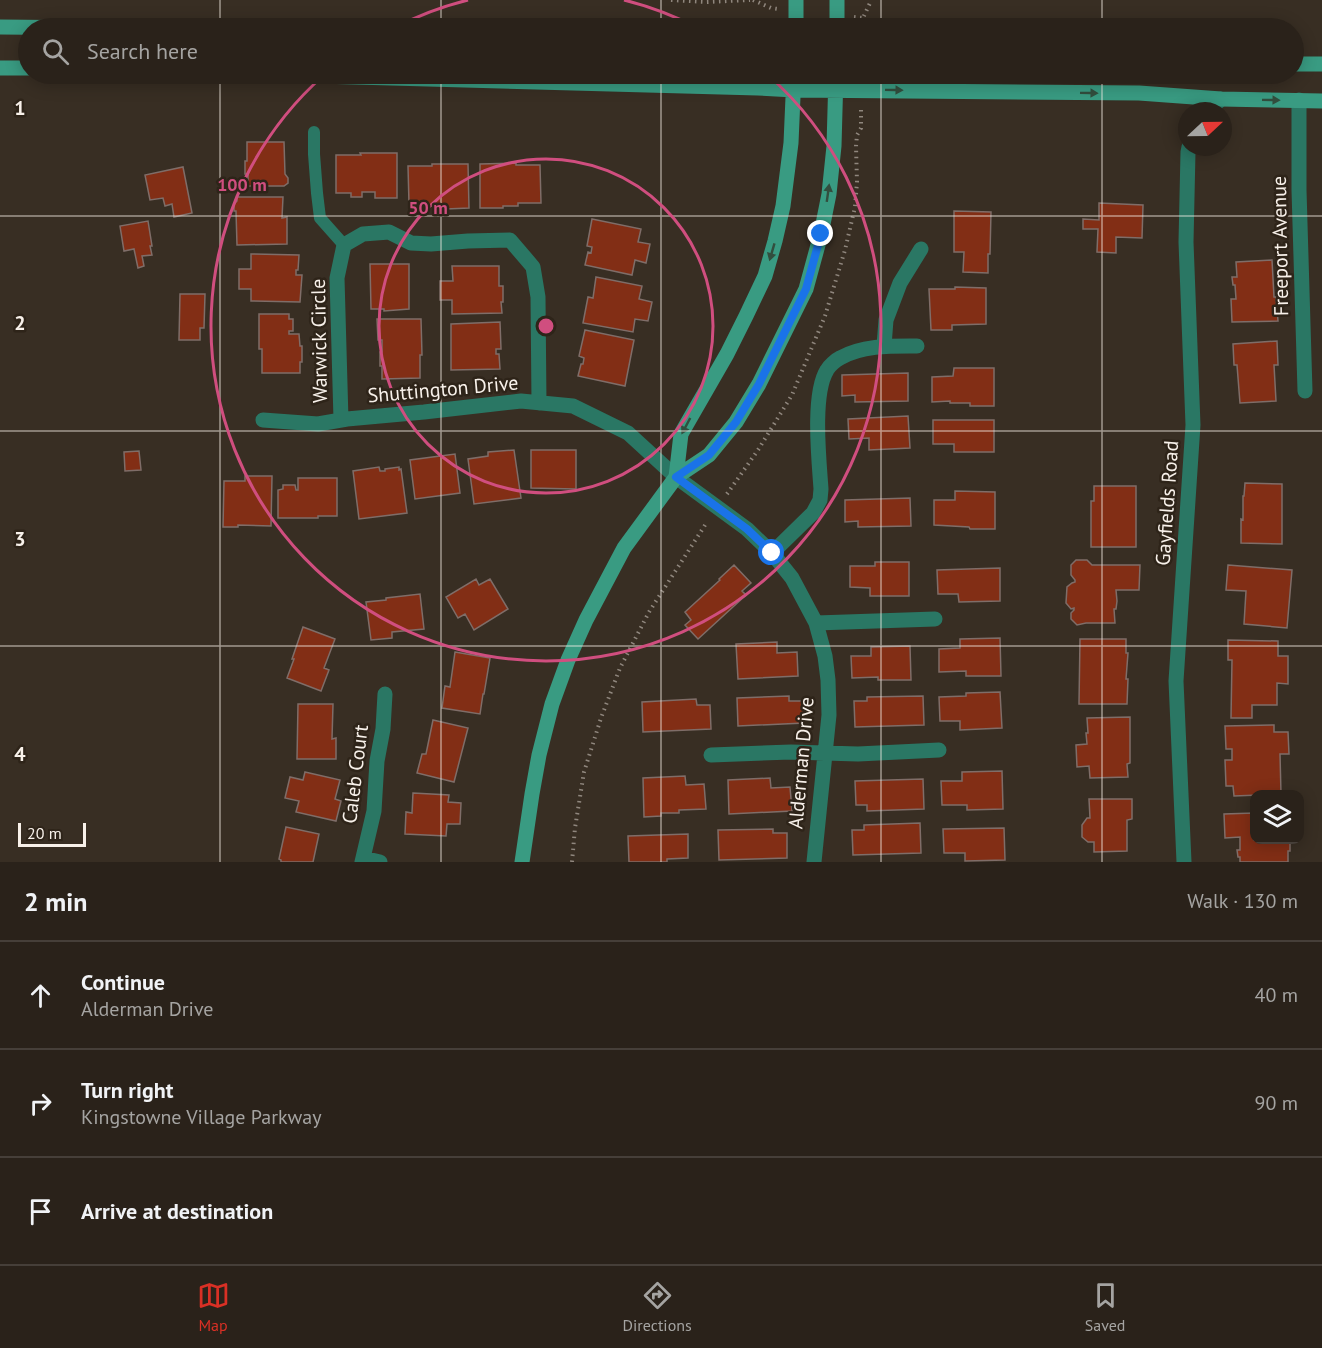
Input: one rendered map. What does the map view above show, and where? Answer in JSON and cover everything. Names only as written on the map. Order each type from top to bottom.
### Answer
[{"type":"street","points":[[796,0],[796,18]]},
{"type":"street","points":[[837,0],[837,18]]},
{"type":"street","points":[[0,27],[18,27]]},
{"type":"street","points":[[1304,64],[1322,64]]},
{"type":"street","points":[[0,68],[18,68]]},
{"type":"street","points":[[611,84],[794,90],[1139,93],[1221,99],[1322,101]]},
{"type":"street","points":[[676,477],[681,434],[727,354],[765,276],[783,206],[791,143],[794,84]]},
{"type":"street","points":[[522,862],[539,755],[552,704],[586,620],[624,548],[676,477],[709,455],[736,422],[763,375],[806,289],[829,194],[834,146],[836,84]]},
{"type":"street","points":[[1218,102],[1221,99]]},
{"type":"street","name":"Freeport Avenue","points":[[1299,100],[1299,190],[1305,391]]},
{"type":"street","name":"Gayfields Road","points":[[1184,862],[1176,681],[1193,425],[1186,242],[1188,156]]},
{"type":"street","points":[[344,245],[363,234],[388,232],[411,243],[510,240],[533,267],[538,297],[539,403]]},
{"type":"street","name":"Warwick Circle","points":[[341,420],[337,278],[344,245]]},
{"type":"street","points":[[884,346],[886,320],[900,283],[921,249]]},
{"type":"street","points":[[772,553],[813,513],[820,500],[818,408],[822,381],[827,368],[840,358],[878,346],[917,346]]},
{"type":"street","name":"Shuttington Drive","points":[[263,420],[318,424],[521,401],[573,406],[628,433],[676,477]]},
{"type":"street","name":"Alderman Drive","points":[[676,477],[747,529],[772,553],[792,578],[816,623],[825,656],[829,715],[814,862]]},
{"type":"street","points":[[816,623],[935,619]]},
{"type":"street","name":"Caleb Court","points":[[380,862],[363,860],[374,811],[385,694]]},
{"type":"street","points":[[711,755],[791,752],[858,754],[939,750]]},
{"type":"lane","points":[[314,132],[315,173],[320,218],[344,245]]},
{"type":"path","points":[[671,0],[706,2],[752,0],[771,8]]},
{"type":"path","points":[[863,18],[870,0]]},
{"type":"building","points":[[247,142],[284,142],[285,174],[288,183],[284,186],[248,186],[248,174],[245,174]]},
{"type":"building","points":[[360,153],[397,153],[397,198],[375,198],[375,192],[362,192],[362,197],[351,197],[351,193],[336,193],[336,155],[361,155]]},
{"type":"building","points":[[516,163],[516,165],[540,165],[541,203],[518,203],[518,206],[503,206],[503,208],[480,208],[480,164]]},
{"type":"building","points":[[432,164],[468,164],[469,208],[446,209],[445,204],[421,207],[421,204],[409,204],[408,166],[432,166]]},
{"type":"building","points":[[183,167],[192,213],[174,217],[172,204],[165,206],[163,198],[150,200],[145,175]]},
{"type":"building","points":[[237,197],[283,197],[282,218],[287,217],[287,244],[237,245],[234,204]]},
{"type":"building","points":[[1099,203],[1143,205],[1142,238],[1116,237],[1116,253],[1097,252],[1098,229],[1083,229],[1083,219],[1099,220]]},
{"type":"building","points":[[954,211],[991,212],[988,273],[963,272],[964,252],[954,252]]},
{"type":"building","points":[[592,219],[641,229],[638,242],[650,244],[646,263],[635,260],[632,275],[585,265],[588,252],[591,253],[592,247],[587,246]]},
{"type":"building","points":[[148,221],[152,255],[142,256],[144,266],[138,268],[134,249],[124,251],[120,226]]},
{"type":"building","points":[[251,254],[299,255],[296,275],[302,275],[300,302],[251,301],[251,289],[239,289],[239,269],[251,269]]},
{"type":"building","points":[[1272,260],[1278,321],[1232,322],[1231,299],[1236,299],[1232,277],[1237,277],[1236,262]]},
{"type":"building","points":[[370,264],[409,264],[409,309],[384,311],[384,309],[371,309]]},
{"type":"building","points":[[452,266],[499,266],[499,286],[503,286],[502,313],[452,314],[452,300],[440,300],[440,281],[453,281]]},
{"type":"building","points":[[596,277],[642,286],[639,299],[652,302],[648,321],[635,319],[633,332],[583,323],[588,297],[593,298]]},
{"type":"building","points":[[955,287],[986,288],[986,324],[952,325],[952,330],[931,330],[929,289],[955,289]]},
{"type":"building","points":[[180,294],[205,294],[204,328],[200,328],[200,340],[179,340]]},
{"type":"building","points":[[259,314],[289,314],[289,319],[293,319],[293,331],[289,331],[289,334],[299,334],[300,346],[302,346],[300,373],[262,373]]},
{"type":"building","points":[[377,319],[421,319],[420,378],[382,379],[380,352],[382,352],[382,340],[378,340]]},
{"type":"building","points":[[500,322],[501,349],[496,349],[496,354],[499,354],[500,369],[451,370],[451,324]]},
{"type":"building","points":[[585,330],[634,340],[625,386],[578,376],[584,358],[579,356]]},
{"type":"building","points":[[1277,341],[1278,365],[1274,365],[1276,401],[1240,403],[1233,344]]},
{"type":"building","points":[[954,368],[994,368],[994,406],[970,406],[970,403],[950,403],[950,401],[932,402],[932,377],[953,376]]},
{"type":"building","points":[[908,373],[908,401],[855,402],[855,395],[842,396],[842,375]]},
{"type":"building","points":[[908,416],[910,448],[869,450],[869,438],[849,439],[848,419]]},
{"type":"building","points":[[933,420],[994,420],[994,452],[954,452],[954,444],[933,444]]},
{"type":"building","points":[[514,450],[521,498],[474,504],[468,459],[488,456],[488,452]]},
{"type":"building","points":[[531,450],[576,450],[576,489],[531,488]]},
{"type":"building","points":[[139,451],[141,470],[125,471],[124,452]]},
{"type":"building","points":[[455,454],[460,493],[415,499],[410,460]]},
{"type":"building","points":[[379,467],[380,471],[399,467],[399,470],[401,469],[407,513],[359,519],[353,471]]},
{"type":"building","points":[[245,476],[272,476],[271,526],[223,527],[224,481],[245,481]]},
{"type":"building","points":[[298,478],[337,478],[337,516],[278,518],[278,490],[283,489],[283,485],[295,485],[298,490]]},
{"type":"building","points":[[1245,483],[1282,484],[1282,544],[1241,543]]},
{"type":"building","points":[[1094,486],[1136,486],[1136,547],[1091,547],[1091,501],[1094,501]]},
{"type":"building","points":[[955,491],[995,492],[995,529],[934,525],[934,500],[955,500]]},
{"type":"building","points":[[910,498],[911,526],[858,527],[858,521],[845,522],[845,500]]},
{"type":"building","points":[[1076,560],[1087,560],[1092,565],[1140,565],[1139,590],[1116,590],[1115,623],[1077,625],[1071,619],[1074,608],[1071,609],[1066,603],[1067,587],[1075,582],[1071,575],[1071,565]]},
{"type":"building","points":[[875,562],[909,562],[909,596],[870,596],[870,588],[850,587],[850,566],[875,566]]},
{"type":"building","points":[[734,565],[751,583],[742,591],[746,595],[698,639],[685,625],[691,620],[685,612]]},
{"type":"building","points":[[1228,565],[1292,570],[1287,628],[1244,624],[1246,591],[1226,590]]},
{"type":"building","points":[[1000,568],[1000,601],[959,602],[958,594],[938,594],[937,570]]},
{"type":"building","points":[[476,579],[479,585],[490,579],[508,609],[474,630],[465,614],[458,618],[446,597]]},
{"type":"building","points":[[420,594],[424,629],[392,632],[392,638],[371,640],[366,602]]},
{"type":"building","points":[[303,627],[335,639],[324,668],[329,670],[321,691],[287,678]]},
{"type":"building","points":[[1000,638],[1001,676],[966,676],[966,671],[939,672],[939,649],[960,648],[960,639]]},
{"type":"building","points":[[1080,639],[1126,639],[1127,704],[1079,704]]},
{"type":"building","points":[[1228,640],[1278,641],[1278,656],[1288,656],[1288,684],[1277,683],[1277,705],[1252,705],[1252,718],[1231,718],[1232,660],[1228,660]]},
{"type":"building","points":[[777,642],[777,653],[797,652],[798,676],[738,679],[736,644]]},
{"type":"building","points":[[910,646],[911,680],[878,680],[878,677],[852,678],[851,656],[871,656],[871,647]]},
{"type":"building","points":[[455,652],[490,658],[480,714],[442,708],[445,686],[450,687]]},
{"type":"building","points":[[1000,692],[1002,728],[960,730],[960,721],[940,721],[939,697]]},
{"type":"building","points":[[789,696],[789,701],[803,701],[804,723],[738,726],[737,698]]},
{"type":"building","points":[[923,696],[924,725],[855,727],[854,701],[867,701],[867,697]]},
{"type":"building","points":[[696,699],[697,705],[710,705],[711,729],[643,732],[642,702]]},
{"type":"building","points":[[298,704],[333,704],[332,739],[336,738],[336,759],[297,759]]},
{"type":"building","points":[[1130,717],[1128,777],[1090,778],[1089,766],[1077,767],[1076,745],[1087,744],[1087,718]]},
{"type":"building","points":[[433,720],[468,728],[454,782],[417,773],[422,754],[426,754]]},
{"type":"building","points":[[1274,725],[1274,732],[1288,732],[1289,754],[1280,754],[1281,790],[1250,790],[1250,795],[1234,796],[1233,786],[1226,786],[1225,760],[1232,760],[1232,749],[1226,749],[1225,726]]},
{"type":"building","points":[[1002,771],[1003,809],[967,810],[967,805],[942,805],[941,781],[962,781],[962,772]]},
{"type":"building","points":[[305,772],[340,780],[335,799],[341,801],[336,821],[296,812],[299,801],[285,798],[290,777],[303,780]]},
{"type":"building","points":[[685,776],[686,785],[704,784],[706,809],[679,810],[679,813],[661,813],[661,816],[644,817],[643,778]]},
{"type":"building","points":[[770,778],[771,788],[790,787],[792,811],[729,814],[728,780]]},
{"type":"building","points":[[923,779],[924,809],[867,811],[867,805],[856,805],[855,781]]},
{"type":"building","points":[[413,793],[449,795],[448,802],[461,803],[460,824],[447,824],[446,836],[405,834],[406,812],[412,813]]},
{"type":"building","points":[[1089,799],[1132,799],[1132,819],[1127,820],[1127,851],[1094,852],[1094,842],[1088,842],[1082,837],[1082,825],[1087,818],[1090,818]]},
{"type":"building","points":[[1250,813],[1250,844],[1290,844],[1288,862],[1240,862],[1237,850],[1240,850],[1240,837],[1225,838],[1224,814]]},
{"type":"building","points":[[920,823],[921,853],[853,855],[852,830],[864,830],[864,825]]},
{"type":"building","points":[[286,827],[319,834],[313,862],[281,862],[279,859]]},
{"type":"building","points":[[1004,828],[1005,860],[965,861],[965,853],[944,853],[943,829]]},
{"type":"building","points":[[773,829],[773,833],[787,833],[787,858],[719,860],[718,830]]},
{"type":"building","points":[[688,834],[688,858],[667,859],[667,862],[629,862],[628,836]]},
{"type":"route","points":[[772,553],[747,529],[676,477],[709,455],[736,422],[759,384],[806,289],[821,234]]}]
